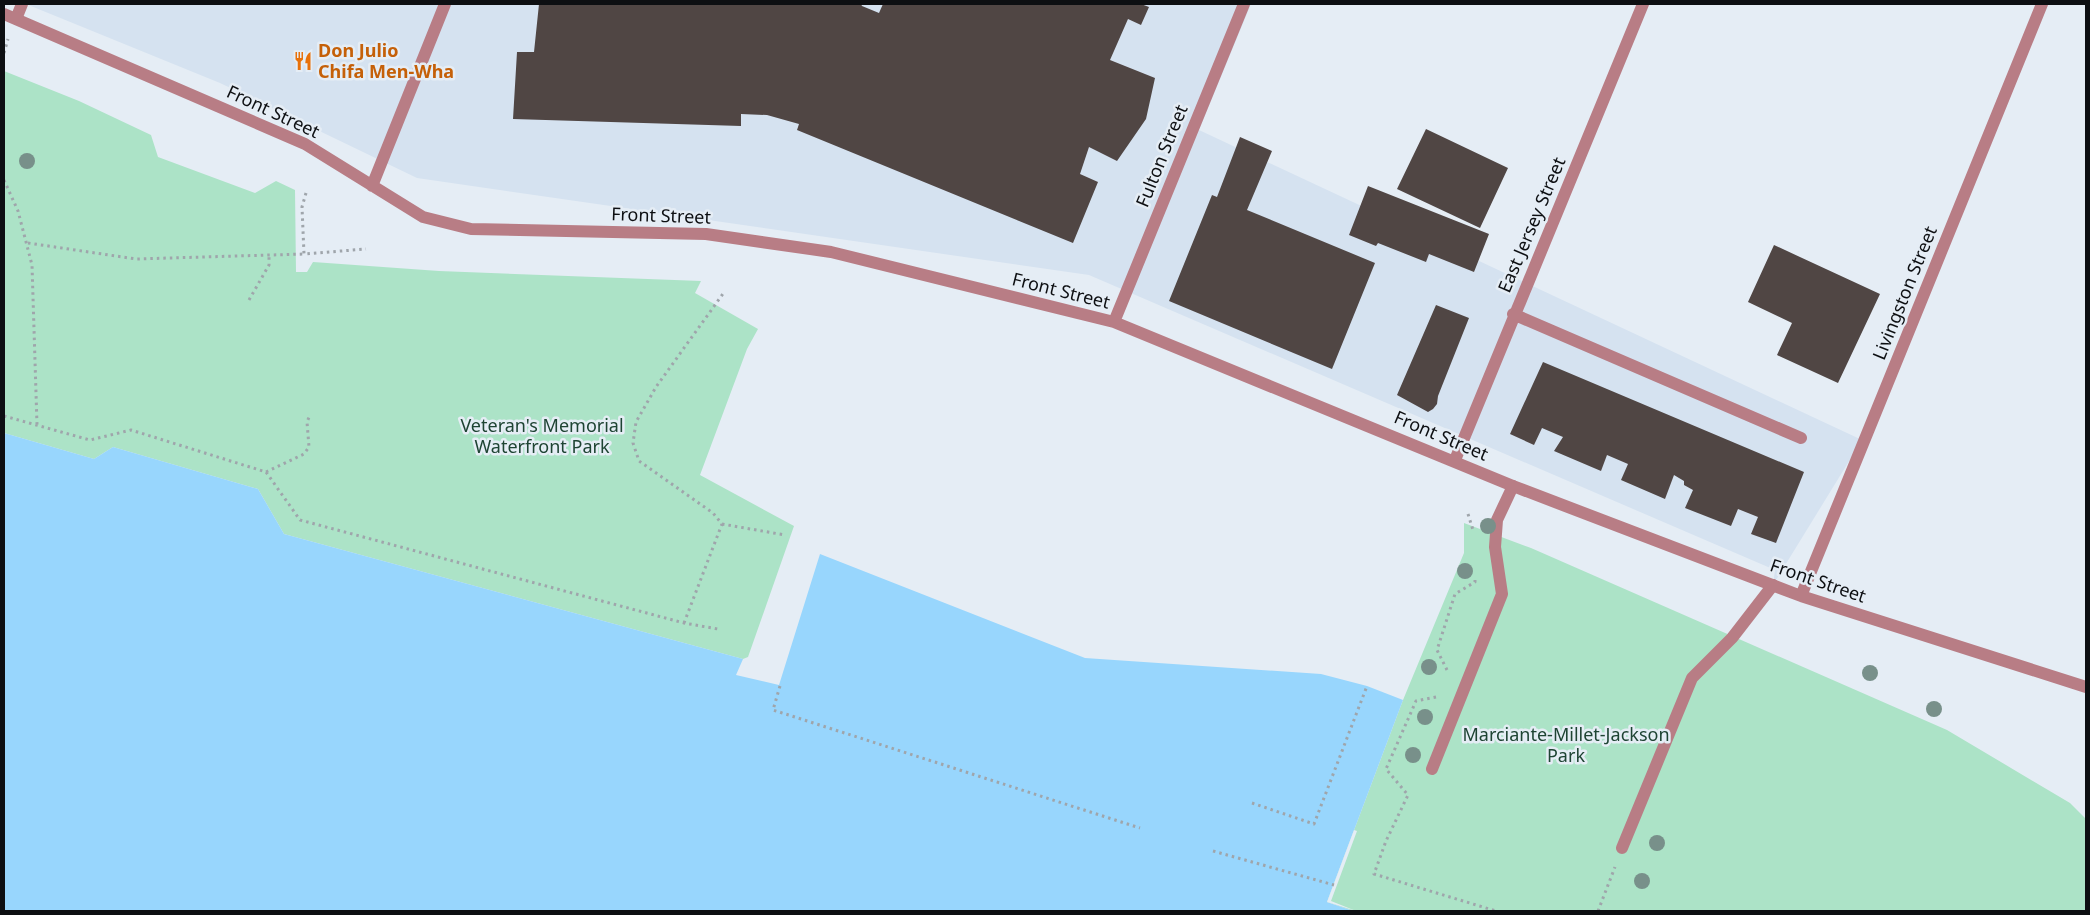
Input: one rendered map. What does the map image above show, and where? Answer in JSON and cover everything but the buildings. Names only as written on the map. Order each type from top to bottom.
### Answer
[{"type":"street","points":[[10,16],[22,4]]},
{"type":"street","points":[[372,186],[446,4]]},
{"type":"street","name":"Fulton Street","points":[[1114,322],[1244,4]]},
{"type":"street","name":"East Jersey Street","points":[[1455,460],[1513,314],[1644,4]]},
{"type":"street","name":"Livingston Street","points":[[1801,596],[2042,4]]},
{"type":"street","name":"Front Street","points":[[10,16],[305,144],[423,217],[471,229],[706,234],[831,252],[1114,322],[1455,460],[1513,486],[1801,596],[2086,688]]},
{"type":"street","points":[[1513,314],[1801,438]]},
{"type":"street","points":[[1432,769],[1502,594],[1495,547],[1497,520],[1513,486]]},
{"type":"street","points":[[1622,848],[1692,678],[1732,638],[1773,585]]},
{"type":"path","points":[[4,180],[18,211],[28,243],[32,265],[37,425]]},
{"type":"path","points":[[304,254],[302,207],[306,193]]},
{"type":"path","points":[[28,243],[136,259],[304,254],[366,249]]},
{"type":"path","points":[[249,300],[269,265],[268,255]]},
{"type":"path","points":[[725,291],[656,387],[636,422],[633,443],[639,461],[714,513],[722,524],[784,535]]},
{"type":"path","points":[[266,472],[304,454],[309,448],[307,422],[310,414]]},
{"type":"path","points":[[4,416],[90,440],[131,430],[266,472],[300,520],[684,623],[718,629]]},
{"type":"path","points":[[1468,514],[1474,537]]},
{"type":"path","points":[[684,623],[722,524]]},
{"type":"path","points":[[1444,676],[1447,669],[1437,650],[1455,594],[1476,582],[1475,573]]},
{"type":"path","points":[[780,686],[773,710],[1140,828]]},
{"type":"path","points":[[1252,803],[1314,824],[1367,686]]},
{"type":"path","points":[[1438,691],[1435,698],[1416,700],[1386,769],[1408,795],[1386,841],[1374,874],[1496,911]]},
{"type":"path","points":[[1598,911],[1622,848]]},
{"type":"path","points":[[1213,851],[1334,885]]},
{"type":"shaded area","points":[[26,4],[1251,4],[1199,130],[1862,440],[1773,585],[1775,570],[1089,275],[417,178],[220,83]]},
{"type":"green space","name":"Veteran's Memorial Waterfront Park","points":[[4,71],[79,101],[151,135],[158,157],[255,193],[276,181],[295,190],[296,272],[307,272],[313,262],[439,271],[701,281],[695,293],[758,329],[747,349],[700,475],[794,526],[748,657],[743,659],[284,534],[258,489],[113,447],[94,459],[4,433]]},
{"type":"green space","name":"Marciante-Millet-Jackson Park","points":[[1464,523],[1531,548],[1947,730],[2070,803],[2086,819],[2086,911],[1353,911],[1327,902],[1403,700],[1464,553]]},
{"type":"water","points":[[4,433],[94,459],[113,447],[258,489],[284,534],[743,659],[736,675],[779,685],[820,554],[1085,658],[1321,674],[1367,686],[1403,700],[1327,902],[1353,911],[4,911]]},
{"type":"pier","points":[[1354,830],[1357,831],[1331,901],[1356,911],[1327,902]]},
{"type":"place","name":"Don Julio Chifa Men-Wha","points":[[303,61]]}]
